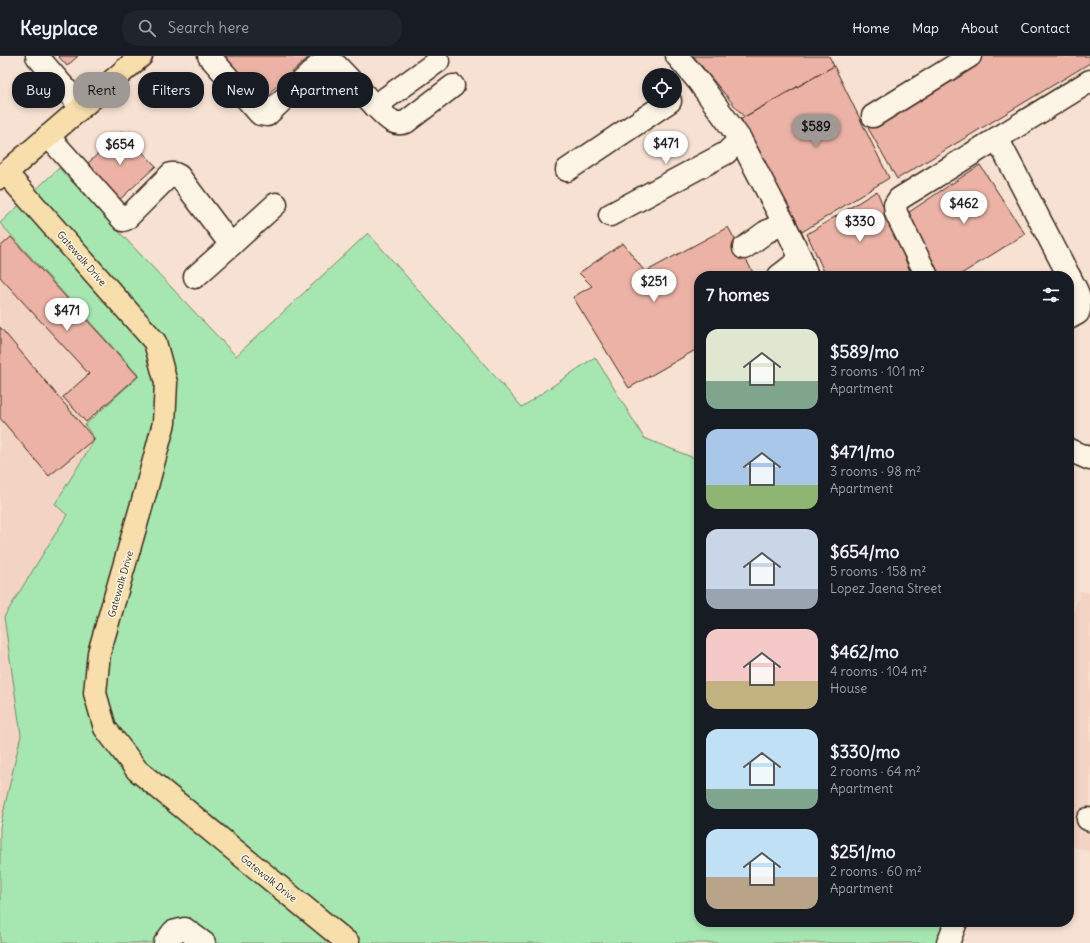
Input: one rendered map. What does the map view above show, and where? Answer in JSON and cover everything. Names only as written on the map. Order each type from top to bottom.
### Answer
[{"type":"main road","points":[[123,72],[141,56]]},
{"type":"main road","points":[[3,176],[81,108]]},
{"type":"main road","name":"Gatewalk Drive","points":[[3,176],[155,342],[166,382],[164,423],[99,653],[95,693],[105,728],[137,770],[348,943]]},
{"type":"street","points":[[36,56],[73,99]]},
{"type":"street","points":[[209,56],[260,114],[267,115],[317,67],[328,62],[337,66],[393,123],[401,124],[406,122],[453,86]]},
{"type":"street","points":[[677,56],[699,82],[740,138],[784,223],[804,267],[793,271]]},
{"type":"street","points":[[873,116],[970,56]]},
{"type":"street","points":[[375,106],[438,61]]},
{"type":"street","points":[[682,93],[699,82]]},
{"type":"street","points":[[925,271],[896,213],[895,205],[899,199],[996,138],[1089,83]]},
{"type":"street","points":[[567,170],[660,108]]},
{"type":"street","points":[[48,136],[121,219],[126,219],[171,174],[175,174],[179,176],[231,244]]},
{"type":"street","points":[[610,215],[726,153],[740,138]]},
{"type":"street","points":[[996,138],[1066,271]]},
{"type":"street","points":[[195,277],[276,204]]},
{"type":"street","points":[[744,248],[766,232],[784,223]]},
{"type":"street","points":[[1074,286],[1080,298],[1081,306],[1078,313],[1074,315]]},
{"type":"street","points":[[1074,452],[1090,459]]},
{"type":"street","points":[[948,943],[954,927]]},
{"type":"street","points":[[165,943],[173,932],[185,929],[204,943]]},
{"type":"shaded area","points":[[0,223],[139,376],[85,425],[96,439],[55,503],[67,515],[4,617],[21,735],[0,827]]},
{"type":"shaded area","points":[[1080,591],[1090,593],[1090,852],[1074,847],[1074,611]]},
{"type":"green space","points":[[59,168],[236,356],[368,233],[522,407],[595,357],[644,438],[694,458],[694,927],[942,927],[937,943],[0,943],[0,827],[21,735],[4,617],[67,515],[55,504],[95,439],[85,425],[139,376],[0,223]]},
{"type":"building","points":[[58,56],[78,56],[67,66]]},
{"type":"building","points":[[221,56],[310,56],[292,72],[277,72],[277,86],[269,93],[269,72],[234,72]]},
{"type":"building","points":[[693,56],[829,56],[834,66],[744,117]]},
{"type":"building","points":[[981,56],[1090,56],[1090,63],[897,179],[868,128]]},
{"type":"building","points":[[834,66],[889,178],[802,232],[741,119]]},
{"type":"building","points":[[122,131],[156,166],[117,202],[84,167]]},
{"type":"building","points":[[980,165],[1025,234],[966,271],[933,271],[909,212]]},
{"type":"building","points":[[877,191],[910,271],[824,271],[807,234]]},
{"type":"building","points":[[728,227],[752,271],[694,271],[694,351],[629,388],[573,297],[592,286],[579,273],[623,243],[645,272]]},
{"type":"building","points":[[11,237],[138,376],[86,422],[63,397],[89,374],[0,277],[0,247]]},
{"type":"building","points":[[0,327],[94,439],[49,476],[0,418]]}]
